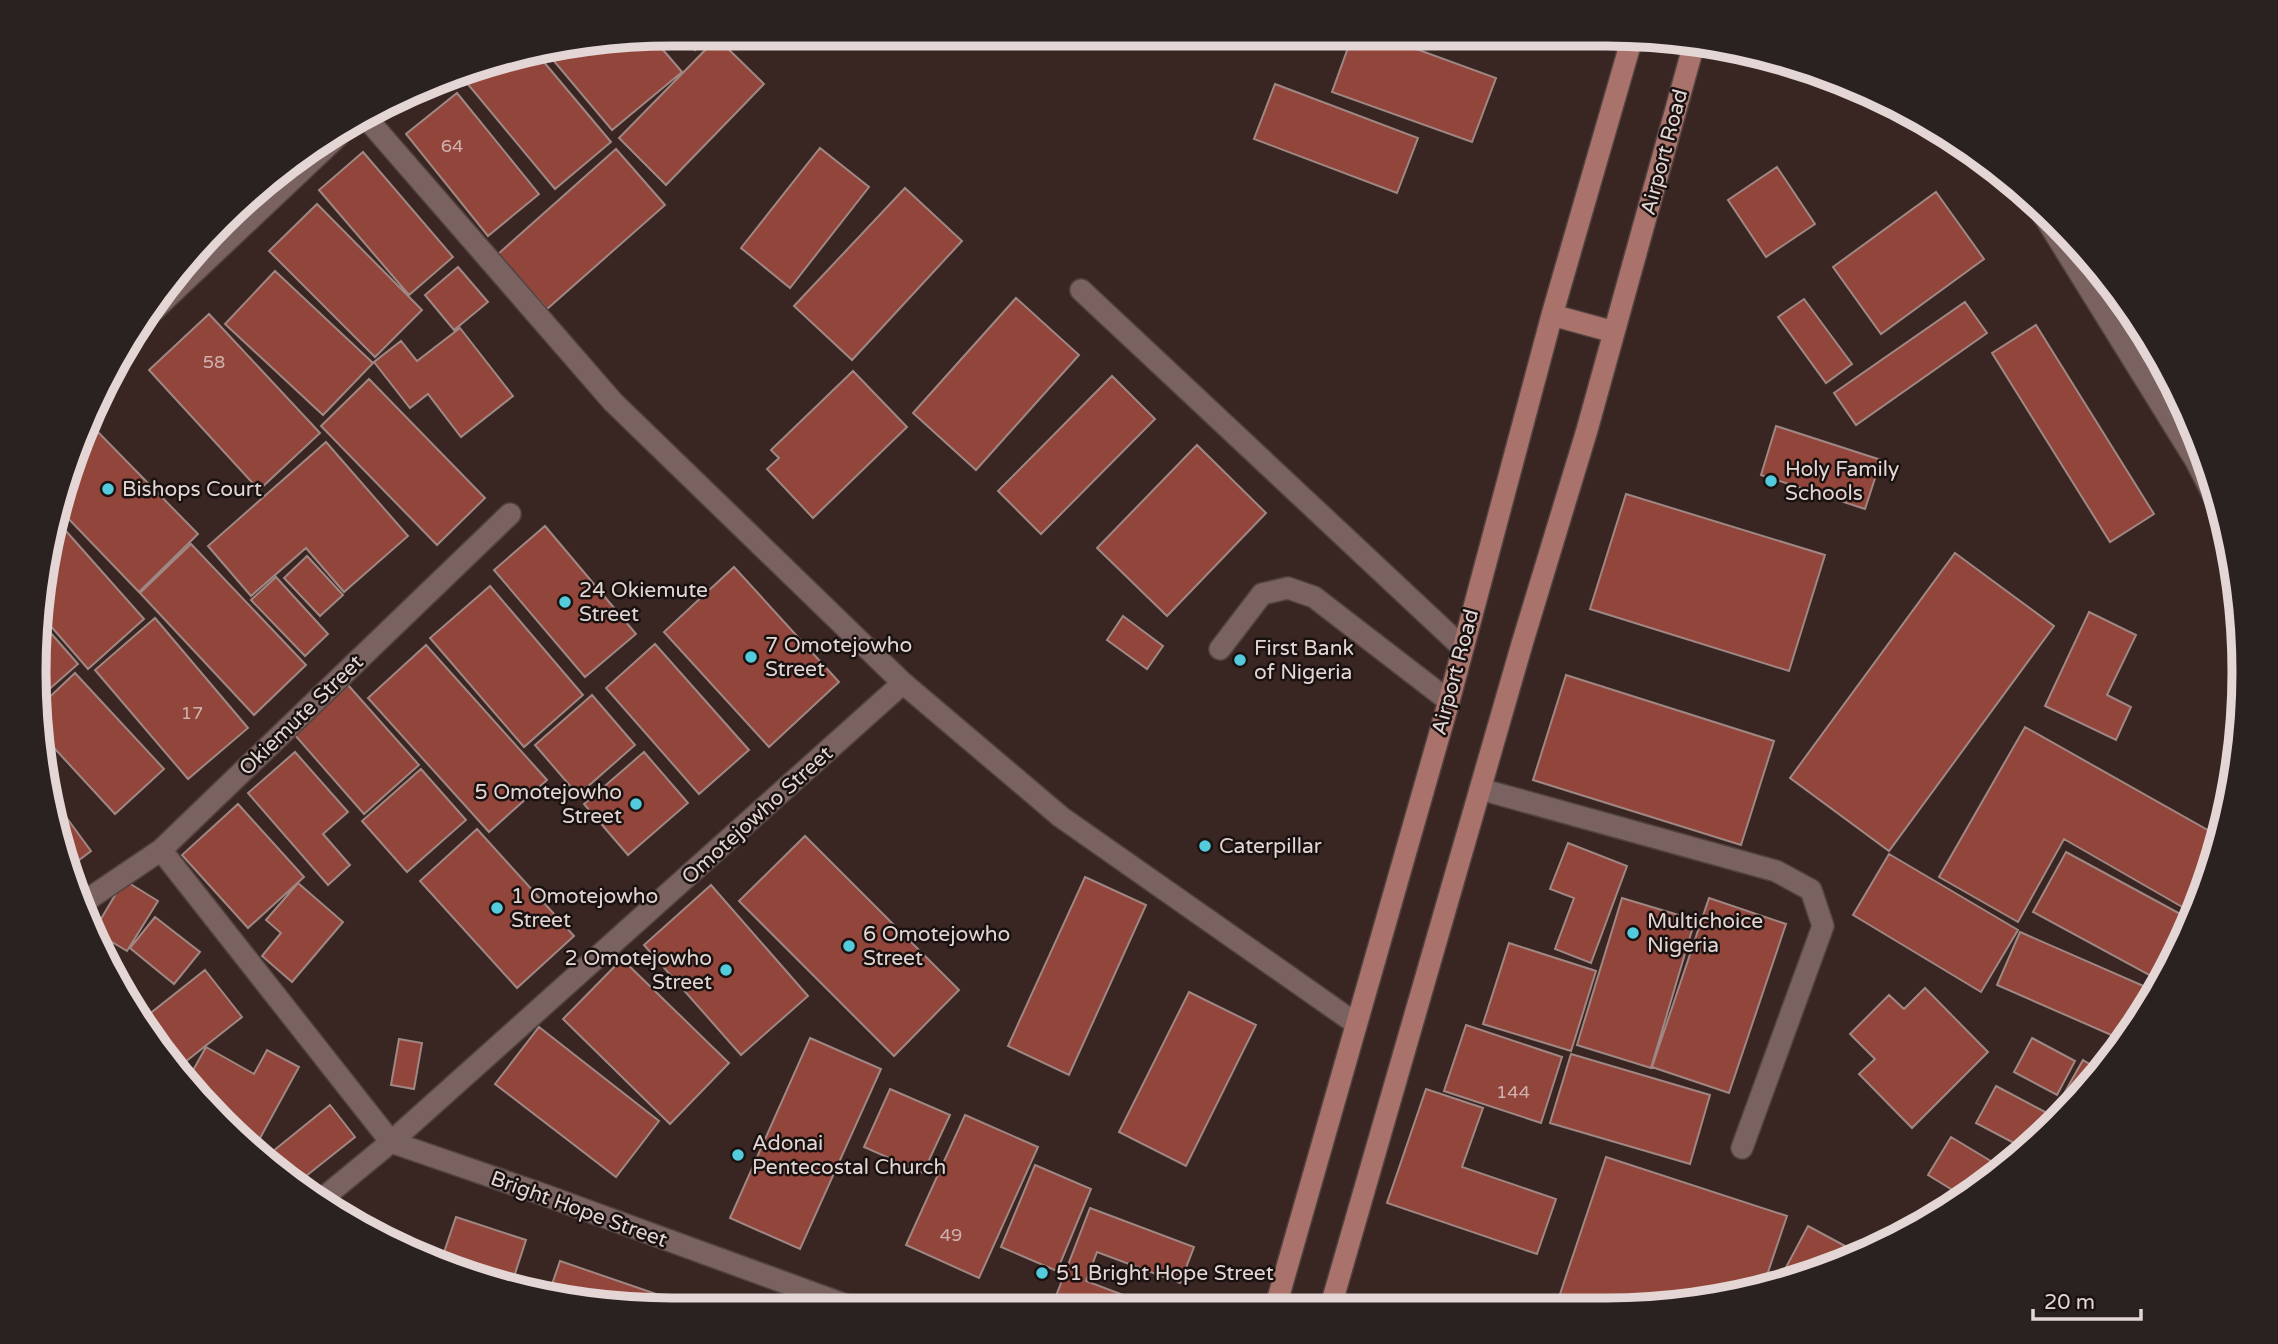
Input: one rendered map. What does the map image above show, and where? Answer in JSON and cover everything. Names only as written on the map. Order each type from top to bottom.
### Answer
[{"type":"main road","name":"Airport Road","points":[[1278,1298],[1449,701],[1552,315],[1630,47]]},
{"type":"main road","name":"Airport Road","points":[[1333,1298],[1614,332],[1692,52]]},
{"type":"main road","points":[[1552,315],[1614,332]]},
{"type":"street","points":[[371,123],[613,402],[904,683],[1061,817],[1355,1023]]},
{"type":"street","points":[[178,287],[316,157]]},
{"type":"street","points":[[2061,241],[2188,440]]},
{"type":"street","points":[[1081,290],[1462,647]]},
{"type":"street","name":"Okiemute Street","points":[[88,899],[161,850],[510,514]]},
{"type":"street","points":[[1220,649],[1262,594],[1288,587],[1314,597],[1449,701]]},
{"type":"street","name":"Omotejowho Street","points":[[390,1142],[904,683]]},
{"type":"street","points":[[1480,789],[1776,871],[1811,890],[1823,926],[1742,1148]]},
{"type":"street","points":[[161,850],[390,1142],[327,1195]]},
{"type":"street","name":"Bright Hope Street","points":[[390,1142],[827,1298]]},
{"type":"building","points":[[660,46],[682,72],[612,130],[551,58],[590,51]]},
{"type":"building","points":[[709,46],[725,46],[764,84],[666,185],[619,138]]},
{"type":"building","points":[[1349,46],[1408,46],[1496,78],[1472,142],[1332,92]]},
{"type":"building","points":[[542,60],[611,142],[555,189],[466,82]]},
{"type":"building","points":[[1275,84],[1418,138],[1397,193],[1254,139]]},
{"type":"building","points":[[457,93],[539,194],[488,236],[406,134]]},
{"type":"building","points":[[820,148],[869,187],[790,288],[741,248]]},
{"type":"building","points":[[616,149],[665,205],[547,309],[498,254]]},
{"type":"building","points":[[363,152],[453,257],[409,295],[319,190]]},
{"type":"building","points":[[1777,167],[1815,224],[1766,257],[1728,200]]},
{"type":"building","points":[[905,188],[962,241],[852,360],[794,306]]},
{"type":"building","points":[[1936,192],[1984,259],[1881,334],[1833,267]]},
{"type":"building","points":[[317,204],[422,310],[375,357],[269,251]]},
{"type":"building","points":[[458,267],[488,302],[454,330],[425,295]]},
{"type":"building","points":[[275,271],[373,363],[323,415],[225,324]]},
{"type":"building","points":[[1016,298],[1079,355],[976,470],[913,413]]},
{"type":"building","points":[[1804,299],[1852,364],[1826,383],[1778,317]]},
{"type":"building","points":[[1965,302],[1987,333],[1856,425],[1834,393]]},
{"type":"building","points":[[209,314],[320,433],[259,490],[149,370]]},
{"type":"building","points":[[2036,325],[2154,514],[2110,542],[1992,353]]},
{"type":"building","points":[[460,328],[513,396],[461,437],[428,394],[410,408],[374,362],[401,341],[417,361]]},
{"type":"building","points":[[853,371],[907,427],[813,518],[767,469],[779,458],[771,450]]},
{"type":"building","points":[[1112,376],[1155,419],[1041,534],[998,491]]},
{"type":"building","points":[[369,379],[485,498],[437,545],[321,426]]},
{"type":"building","points":[[1776,426],[1881,460],[1865,509],[1761,475]]},
{"type":"building","name":"Bishops Court","points":[[95,429],[198,534],[139,592],[66,516]]},
{"type":"building","points":[[326,442],[408,536],[344,592],[306,548],[251,596],[208,546]]},
{"type":"building","points":[[1197,445],[1266,513],[1167,616],[1097,548]]},
{"type":"building","points":[[1626,494],[1825,555],[1789,671],[1590,609]]},
{"type":"building","name":"24 Okiemute Street","points":[[545,526],[636,634],[585,677],[494,570]]},
{"type":"building","points":[[63,528],[144,619],[88,669],[48,623]]},
{"type":"building","points":[[191,544],[306,665],[254,715],[140,593]]},
{"type":"building","points":[[1955,553],[2054,626],[1889,851],[1790,778]]},
{"type":"building","points":[[307,556],[343,595],[320,616],[284,578]]},
{"type":"building","name":"7 Omotejowho Street","points":[[734,567],[839,682],[769,747],[664,632]]},
{"type":"building","points":[[276,577],[328,634],[305,656],[251,600]]},
{"type":"building","points":[[490,586],[583,695],[524,747],[430,638]]},
{"type":"building","points":[[2089,612],[2136,635],[2107,695],[2131,707],[2116,740],[2045,706]]},
{"type":"building","points":[[1123,616],[1163,646],[1147,669],[1107,640]]},
{"type":"building","points":[[155,618],[248,728],[188,779],[95,670]]},
{"type":"building","points":[[47,629],[78,664],[46,692]]},
{"type":"building","points":[[655,644],[749,750],[699,794],[606,688]]},
{"type":"building","points":[[426,645],[547,780],[489,832],[368,698]]},
{"type":"building","points":[[75,673],[164,769],[115,814],[50,743],[47,700]]},
{"type":"building","points":[[1566,675],[1774,741],[1741,845],[1533,780]]},
{"type":"building","points":[[348,685],[419,765],[364,814],[294,734]]},
{"type":"building","points":[[592,695],[635,745],[578,795],[535,745]]},
{"type":"building","points":[[2025,727],[2211,832],[2191,897],[2184,908],[2064,839],[2018,922],[1939,877]]},
{"type":"building","points":[[295,752],[348,812],[323,834],[350,865],[328,885],[248,793]]},
{"type":"building","name":"5 Omotejowho Street","points":[[644,752],[688,803],[628,855],[584,804]]},
{"type":"building","points":[[421,769],[466,820],[407,872],[362,821]]},
{"type":"building","points":[[238,804],[304,877],[248,928],[182,855]]},
{"type":"building","points":[[62,811],[91,851],[76,863]]},
{"type":"building","name":"1 Omotejowho Street","points":[[477,829],[574,936],[517,988],[420,881]]},
{"type":"building","name":"6 Omotejowho Street","points":[[805,836],[959,990],[894,1056],[739,901]]},
{"type":"building","points":[[1568,843],[1627,866],[1591,963],[1555,949],[1574,898],[1550,889]]},
{"type":"building","points":[[2066,852],[2183,916],[2151,976],[2033,912]]},
{"type":"building","points":[[1889,854],[2018,930],[1981,992],[1853,915]]},
{"type":"building","points":[[1085,877],[1146,905],[1069,1075],[1008,1046]]},
{"type":"building","points":[[124,880],[158,901],[127,951],[105,938],[98,923]]},
{"type":"building","points":[[298,883],[343,922],[292,982],[262,956],[281,933],[266,920]]},
{"type":"building","name":"2 Omotejowho Street","points":[[711,885],[808,996],[741,1055],[644,945]]},
{"type":"building","points":[[1622,898],[1695,920],[1651,1068],[1577,1045]]},
{"type":"building","points":[[1709,898],[1786,924],[1729,1093],[1652,1067]]},
{"type":"building","points":[[155,917],[200,952],[174,984],[130,948]]},
{"type":"building","points":[[2020,932],[2147,988],[2115,1037],[1997,985]]},
{"type":"building","points":[[1509,943],[1596,971],[1571,1051],[1483,1024]]},
{"type":"building","points":[[622,959],[729,1063],[670,1124],[563,1019]]},
{"type":"building","points":[[205,970],[242,1017],[183,1063],[148,1015]]},
{"type":"building","points":[[1925,988],[1988,1052],[1912,1128],[1859,1074],[1875,1059],[1850,1034],[1889,995],[1904,1009]]},
{"type":"building","points":[[1189,992],[1256,1025],[1186,1166],[1119,1132]]},
{"type":"building","points":[[1466,1025],[1562,1057],[1541,1123],[1444,1091]]},
{"type":"building","points":[[539,1027],[659,1121],[616,1177],[495,1084]]},
{"type":"building","points":[[810,1038],[881,1069],[800,1249],[730,1218]]},
{"type":"building","points":[[2032,1038],[2075,1061],[2057,1095],[2014,1072]]},
{"type":"building","points":[[399,1039],[422,1043],[414,1089],[391,1085]]},
{"type":"building","points":[[206,1047],[254,1074],[267,1050],[299,1067],[259,1140],[229,1115],[191,1073]]},
{"type":"building","points":[[1571,1054],[1710,1095],[1690,1164],[1550,1123]]},
{"type":"building","points":[[2083,1060],[2092,1066],[2077,1085],[2057,1107]]},
{"type":"building","points":[[1996,1086],[2049,1114],[2017,1145],[1976,1123]]},
{"type":"building","points":[[890,1089],[950,1115],[923,1173],[864,1147]]},
{"type":"building","points":[[1426,1089],[1483,1108],[1462,1167],[1556,1199],[1537,1254],[1387,1203]]},
{"type":"building","points":[[330,1105],[355,1137],[303,1178],[271,1153]]},
{"type":"building","points":[[965,1115],[1038,1147],[979,1278],[906,1245]]},
{"type":"building","points":[[1951,1137],[1994,1163],[1956,1192],[1928,1175]]},
{"type":"building","points":[[1606,1157],[1787,1216],[1766,1277],[1688,1293],[1647,1297],[1559,1298]]},
{"type":"building","points":[[1035,1165],[1091,1189],[1057,1271],[1001,1247]]},
{"type":"building","points":[[1090,1208],[1194,1247],[1180,1283],[1097,1252],[1086,1281],[1131,1298],[1055,1298]]},
{"type":"building","points":[[456,1217],[526,1240],[514,1278],[443,1255]]},
{"type":"building","points":[[1808,1226],[1847,1247],[1845,1251],[1783,1272]]},
{"type":"building","points":[[560,1261],[667,1298],[590,1293],[551,1286]]},
{"type":"place","name":"Holy Family Schools","points":[[1771,481]]},
{"type":"place","name":"Bishops Court","points":[[108,489]]},
{"type":"place","name":"24 Okiemute Street","points":[[565,602]]},
{"type":"place","name":"7 Omotejowho Street","points":[[751,657]]},
{"type":"place","name":"First Bank of Nigeria","points":[[1240,660]]},
{"type":"place","name":"5 Omotejowho Street","points":[[636,804]]},
{"type":"place","name":"Caterpillar","points":[[1205,846]]},
{"type":"place","name":"1 Omotejowho Street","points":[[497,908]]},
{"type":"place","name":"Multichoice Nigeria","points":[[1633,933]]},
{"type":"place","name":"6 Omotejowho Street","points":[[849,946]]},
{"type":"place","name":"2 Omotejowho Street","points":[[726,970]]},
{"type":"place","name":"Adonai Pentecostal Church","points":[[738,1155]]},
{"type":"place","name":"51 Bright Hope Street","points":[[1042,1273]]}]
